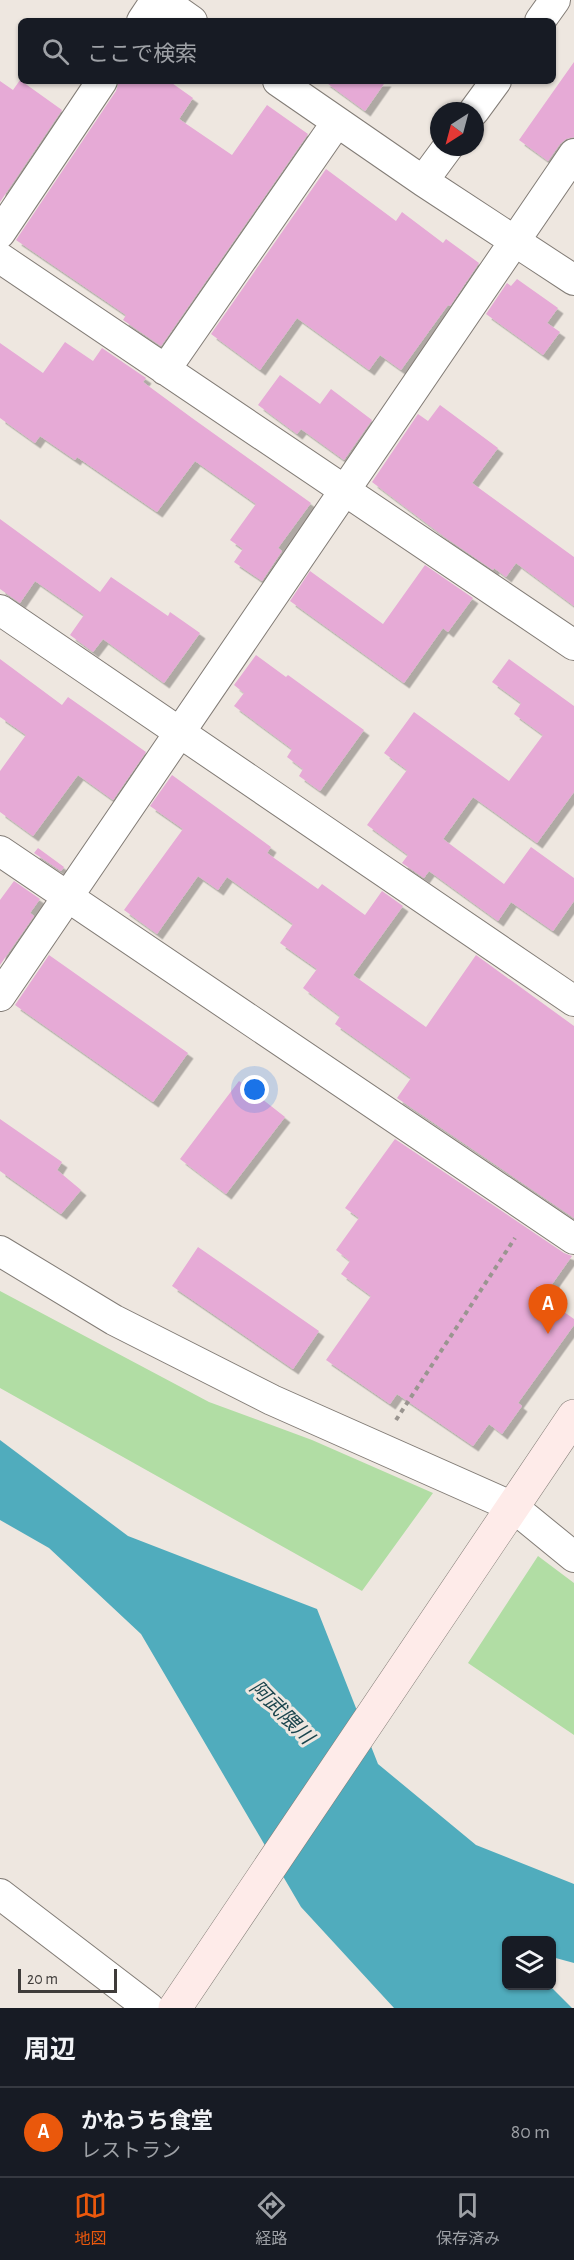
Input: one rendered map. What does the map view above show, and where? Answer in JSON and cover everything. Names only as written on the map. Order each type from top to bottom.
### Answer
[{"type":"street","points":[[144,18],[156,0]]},
{"type":"street","points":[[162,0],[188,18]]},
{"type":"street","points":[[542,18],[555,0]]},
{"type":"street","points":[[0,233],[100,84]]},
{"type":"street","points":[[282,84],[423,181],[574,280]]},
{"type":"street","points":[[481,102],[494,84]]},
{"type":"street","points":[[165,370],[337,122]]},
{"type":"street","points":[[0,996],[574,154]]},
{"type":"street","points":[[423,181],[441,156]]},
{"type":"street","points":[[0,258],[574,645]]},
{"type":"street","points":[[0,610],[574,1001]]},
{"type":"street","points":[[0,851],[574,1239]]},
{"type":"street","points":[[0,1251],[114,1320],[505,1519],[574,1557]]},
{"type":"street","points":[[176,2008],[574,1416]]},
{"type":"street","points":[[0,1894],[149,2008]]},
{"type":"path","points":[[390,1429],[532,1211]]},
{"type":"green space","points":[[0,1291],[209,1402],[312,1440],[433,1493],[362,1591],[0,1388]]},
{"type":"green space","points":[[538,1556],[574,1583],[574,1735],[468,1663]]},
{"type":"water","name":"阿武隈川","points":[[0,1440],[128,1536],[317,1609],[378,1764],[476,1845],[574,1884],[574,1963],[556,1958],[556,1936],[502,1936],[502,1990],[554,1990],[572,2008],[394,2008],[301,1907],[141,1634],[49,1548],[0,1520]]},
{"type":"building","points":[[574,62],[574,137],[560,144],[548,161],[519,140]]},
{"type":"building","points":[[0,81],[13,90],[18,83],[26,84],[62,110],[0,202]]},
{"type":"building","points":[[118,84],[173,84],[193,98],[179,119],[232,155],[267,105],[308,134],[161,346],[123,320],[126,315],[16,240],[116,91]]},
{"type":"building","points":[[328,84],[384,84],[365,111]]},
{"type":"building","points":[[326,169],[396,221],[402,212],[443,243],[446,239],[479,263],[450,306],[448,305],[401,370],[380,355],[369,370],[297,318],[260,370],[211,334]]},
{"type":"building","points":[[517,279],[558,308],[547,323],[560,332],[543,355],[486,314],[507,283],[511,286]]},
{"type":"building","points":[[65,342],[93,361],[102,348],[146,378],[143,382],[311,503],[278,548],[282,551],[262,581],[234,562],[243,549],[230,540],[256,504],[195,461],[157,512],[77,457],[75,460],[40,436],[35,443],[0,418],[0,343],[43,373]]},
{"type":"building","points":[[280,375],[320,404],[331,389],[372,420],[344,460],[301,429],[297,434],[258,405]]},
{"type":"building","points":[[440,405],[498,448],[472,483],[574,557],[574,606],[516,563],[506,577],[494,568],[493,570],[372,482],[418,414],[428,421]]},
{"type":"building","points":[[0,519],[100,592],[111,577],[168,616],[170,612],[200,633],[164,683],[103,639],[93,652],[70,635],[84,615],[35,581],[20,603],[0,589]]},
{"type":"building","points":[[425,565],[473,598],[448,632],[443,628],[404,683],[290,601],[310,571],[383,624]]},
{"type":"building","points":[[256,655],[286,677],[288,675],[364,730],[320,791],[299,776],[303,769],[287,757],[292,749],[234,706],[244,693],[234,685]]},
{"type":"building","points":[[0,659],[62,705],[68,697],[146,752],[113,800],[78,775],[33,836],[0,812],[0,771],[26,735],[0,717]]},
{"type":"building","points":[[509,659],[574,706],[574,792],[537,843],[473,797],[443,839],[504,884],[531,847],[574,878],[574,901],[553,931],[511,902],[498,921],[429,871],[424,878],[402,863],[408,855],[367,825],[407,770],[384,753],[414,712],[509,781],[543,735],[514,714],[521,703],[492,682]]},
{"type":"building","points":[[172,775],[271,847],[267,853],[318,889],[322,884],[365,915],[382,891],[403,906],[353,975],[426,1027],[476,955],[574,1026],[574,1218],[397,1098],[411,1078],[335,1024],[340,1016],[303,988],[317,969],[280,943],[293,924],[227,877],[218,890],[198,876],[157,934],[124,910],[183,829],[150,806]]},
{"type":"building","points":[[38,848],[64,867],[61,871],[34,853]]},
{"type":"building","points":[[14,881],[40,899],[30,913],[34,916],[0,965],[0,900]]},
{"type":"building","points":[[49,955],[188,1053],[153,1102],[15,1005]]},
{"type":"building","points":[[239,1081],[285,1117],[226,1194],[180,1159]]},
{"type":"building","points":[[0,1119],[62,1162],[57,1170],[81,1190],[61,1214],[0,1171]]},
{"type":"building","points":[[395,1139],[564,1253],[572,1256],[543,1297],[574,1319],[574,1325],[518,1403],[522,1406],[502,1434],[489,1424],[473,1446],[397,1394],[390,1404],[326,1360],[371,1296],[341,1274],[350,1261],[336,1250],[359,1218],[345,1208]]},
{"type":"building","points":[[198,1247],[319,1331],[293,1369],[172,1286]]},
{"type":"place","name":"かねうち食堂","points":[[548,1334]]}]
